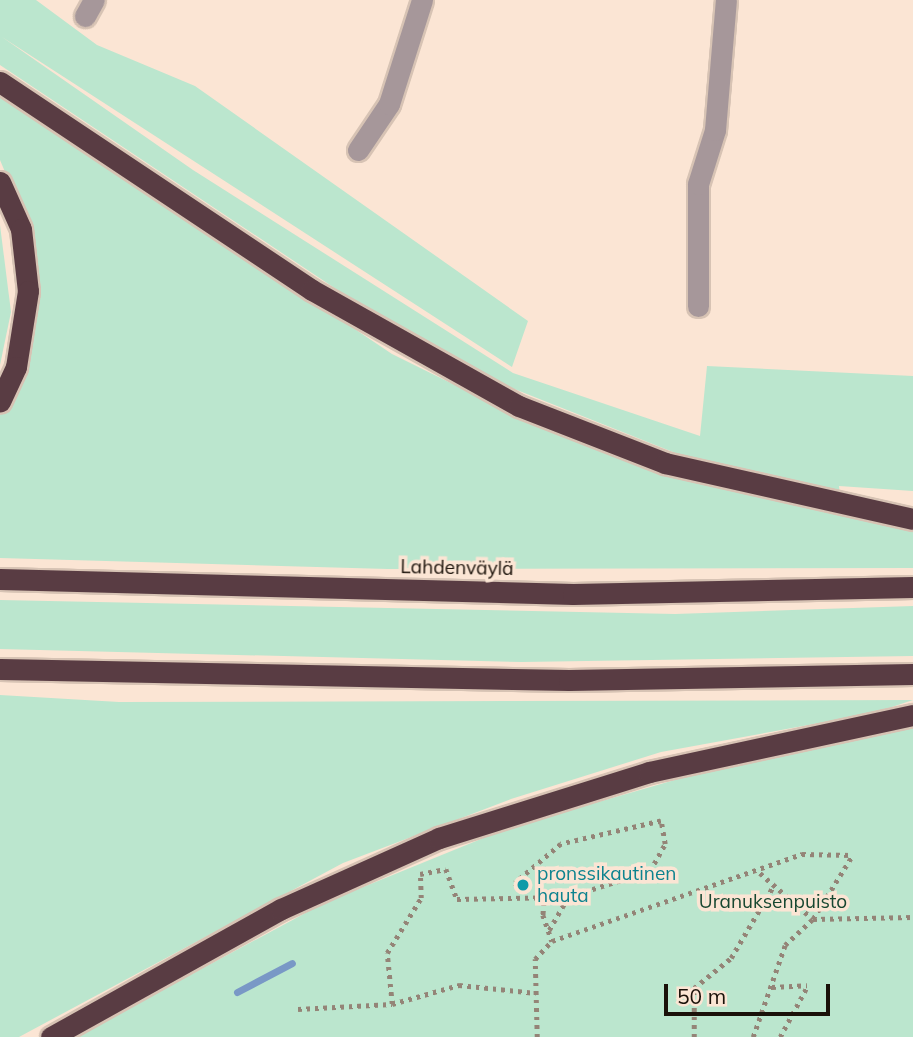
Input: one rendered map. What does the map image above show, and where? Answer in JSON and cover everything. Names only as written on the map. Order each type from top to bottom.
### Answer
[{"type":"highway","points":[[0,82],[312,290],[519,406],[677,466],[913,519]]},
{"type":"highway","points":[[0,182],[20,229],[28,292],[16,367],[0,401]]},
{"type":"highway","name":"Lahdenväylä","points":[[0,579],[573,594],[913,587]]},
{"type":"highway","points":[[0,669],[569,680],[913,674]]},
{"type":"highway","points":[[51,1037],[281,909],[439,838],[649,772],[913,715]]},
{"type":"street","points":[[358,150],[388,104],[422,0]]},
{"type":"street","points":[[698,306],[698,184],[715,130],[726,0]]},
{"type":"path","points":[[392,1004],[387,953],[421,898],[420,874],[446,869],[457,899],[527,894],[568,897],[650,871],[665,844],[661,821],[561,844],[515,883],[527,894]]},
{"type":"path","points":[[537,1037],[536,959],[552,941],[760,873],[802,854],[852,855],[813,919],[785,945],[753,1037]]},
{"type":"path","points":[[760,873],[813,919],[913,916]]},
{"type":"path","points":[[694,1037],[695,988],[731,958],[774,886]]},
{"type":"path","points":[[545,894],[548,931],[552,941]]},
{"type":"path","points":[[548,931],[568,897]]},
{"type":"path","points":[[299,1009],[392,1004],[459,985],[536,993]]},
{"type":"path","points":[[772,987],[808,985],[780,1037]]},
{"type":"green space","points":[[0,0],[36,0],[97,45],[195,86],[528,321],[512,367],[2,37],[193,170],[513,373],[700,436],[707,366],[913,376],[913,491],[839,486],[840,495],[698,462],[504,385],[378,317],[0,65]]},
{"type":"green space","points":[[0,91],[392,354],[546,430],[622,458],[913,530],[913,568],[388,569],[0,558],[0,415],[30,350],[39,288],[26,222],[0,160]]},
{"type":"green space","points":[[0,225],[11,312],[0,365]]},
{"type":"green space","points":[[0,600],[675,614],[913,606],[913,656],[522,662],[0,649]]},
{"type":"green space","points":[[0,695],[119,702],[913,700],[874,713],[661,752],[511,799],[343,863],[19,1037],[0,1037]]},
{"type":"green space","name":"Uranuksenpuisto","points":[[913,728],[913,1037],[75,1037],[324,903],[508,828],[699,773]]},
{"type":"waterway","points":[[237,992],[292,963]]},
{"type":"place","name":"pronssikautinen hauta","points":[[523,885]]}]
